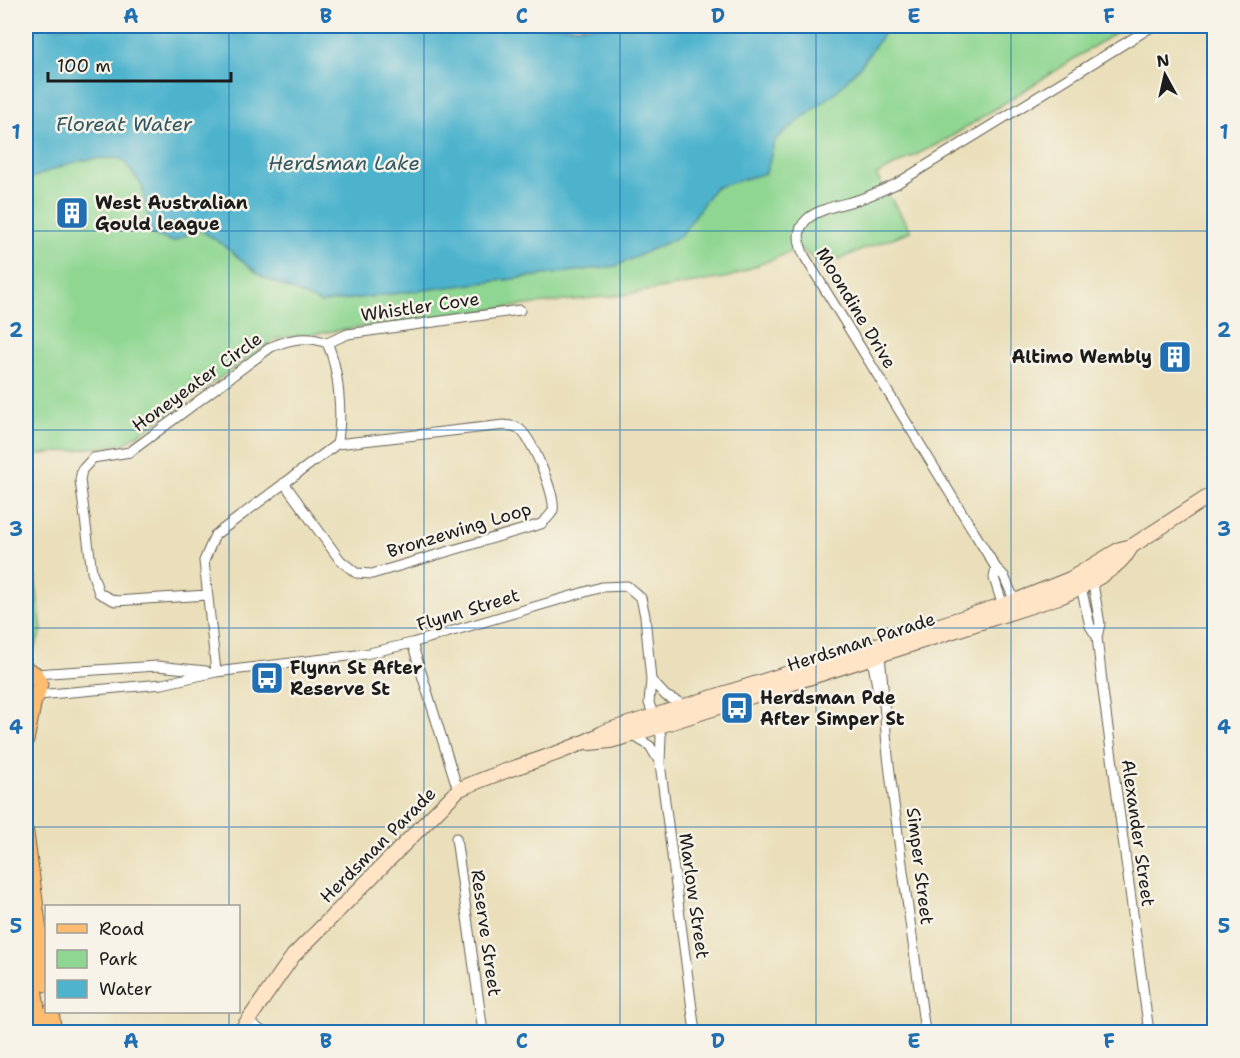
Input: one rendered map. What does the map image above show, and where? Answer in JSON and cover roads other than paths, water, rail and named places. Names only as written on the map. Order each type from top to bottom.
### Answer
[{"type":"main road","name":"Herdsman Parade","points":[[244,1027],[293,956],[458,790],[488,776],[585,743],[606,731],[655,721],[1010,607],[1085,578],[1125,558],[1132,546],[1215,493]]},
{"type":"main road","name":"Herdsman Parade","points":[[585,743],[610,741],[632,735],[685,705],[875,650]]},
{"type":"main road","points":[[26,741],[32,700],[40,684],[31,672]]},
{"type":"main road","points":[[26,833],[45,976]]},
{"type":"main road","points":[[26,926],[40,1032]]},
{"type":"main road","points":[[51,1013],[54,1032]]},
{"type":"street","name":"Moondine Drive","points":[[1010,607],[994,578],[996,568],[800,248],[801,228],[807,217],[823,209],[859,200],[896,184],[1153,26]]},
{"type":"street","name":"Whistler Cove","points":[[327,343],[348,334],[520,310]]},
{"type":"street","name":"Honeyeater Circle","points":[[207,595],[115,601],[99,593],[92,572],[80,480],[82,470],[93,458],[130,452],[271,347],[283,342],[313,338],[327,343]]},
{"type":"street","points":[[216,672],[204,561],[215,536],[337,444],[341,426],[332,355],[327,343]]},
{"type":"street","name":"Bronzewing Loop","points":[[284,483],[340,560],[356,573],[372,574],[541,524],[552,514],[554,501],[549,484],[527,438],[519,428],[504,425],[337,444]]},
{"type":"street","name":"Alexander Street","points":[[1085,578],[1100,624],[1097,637],[1149,1032]]},
{"type":"street","name":"Flynn Street","points":[[32,700],[162,684],[216,672],[315,662],[412,644],[602,587],[627,586],[641,598],[651,680],[649,703],[655,721]]},
{"type":"street","points":[[412,644],[458,790]]},
{"type":"street","name":"Simper Street","points":[[875,650],[886,691],[883,703],[925,1032]]},
{"type":"street","name":"Flynn Street","points":[[31,672],[157,666],[216,672]]},
{"type":"street","points":[[651,680],[666,696],[685,705]]},
{"type":"street","name":"Marlow Street","points":[[655,721],[661,736],[660,763],[695,1032]]},
{"type":"street","points":[[632,735],[650,746],[660,763]]},
{"type":"street","name":"Reserve Street","points":[[456,838],[483,1032]]},
{"type":"street","points":[[244,1027],[263,1032]]},
{"type":"water","name":"Herdsman Lake","points":[[26,26],[889,26],[862,64],[837,91],[775,140],[766,173],[714,188],[681,236],[616,266],[320,303],[261,276],[222,244],[199,229],[173,242],[151,234],[142,186],[122,159],[84,160],[26,181]]},
{"type":"place","name":"West Australian Gould league","points":[[72,213]]},
{"type":"place","name":"Altimo Wembly","points":[[1175,357]]},
{"type":"place","name":"Flynn St After Reserve St","points":[[267,678]]},
{"type":"place","name":"Herdsman Pde After Simper St","points":[[737,708]]},
{"type":"water label","name":"Floreat Water","points":[[124,124]]}]
